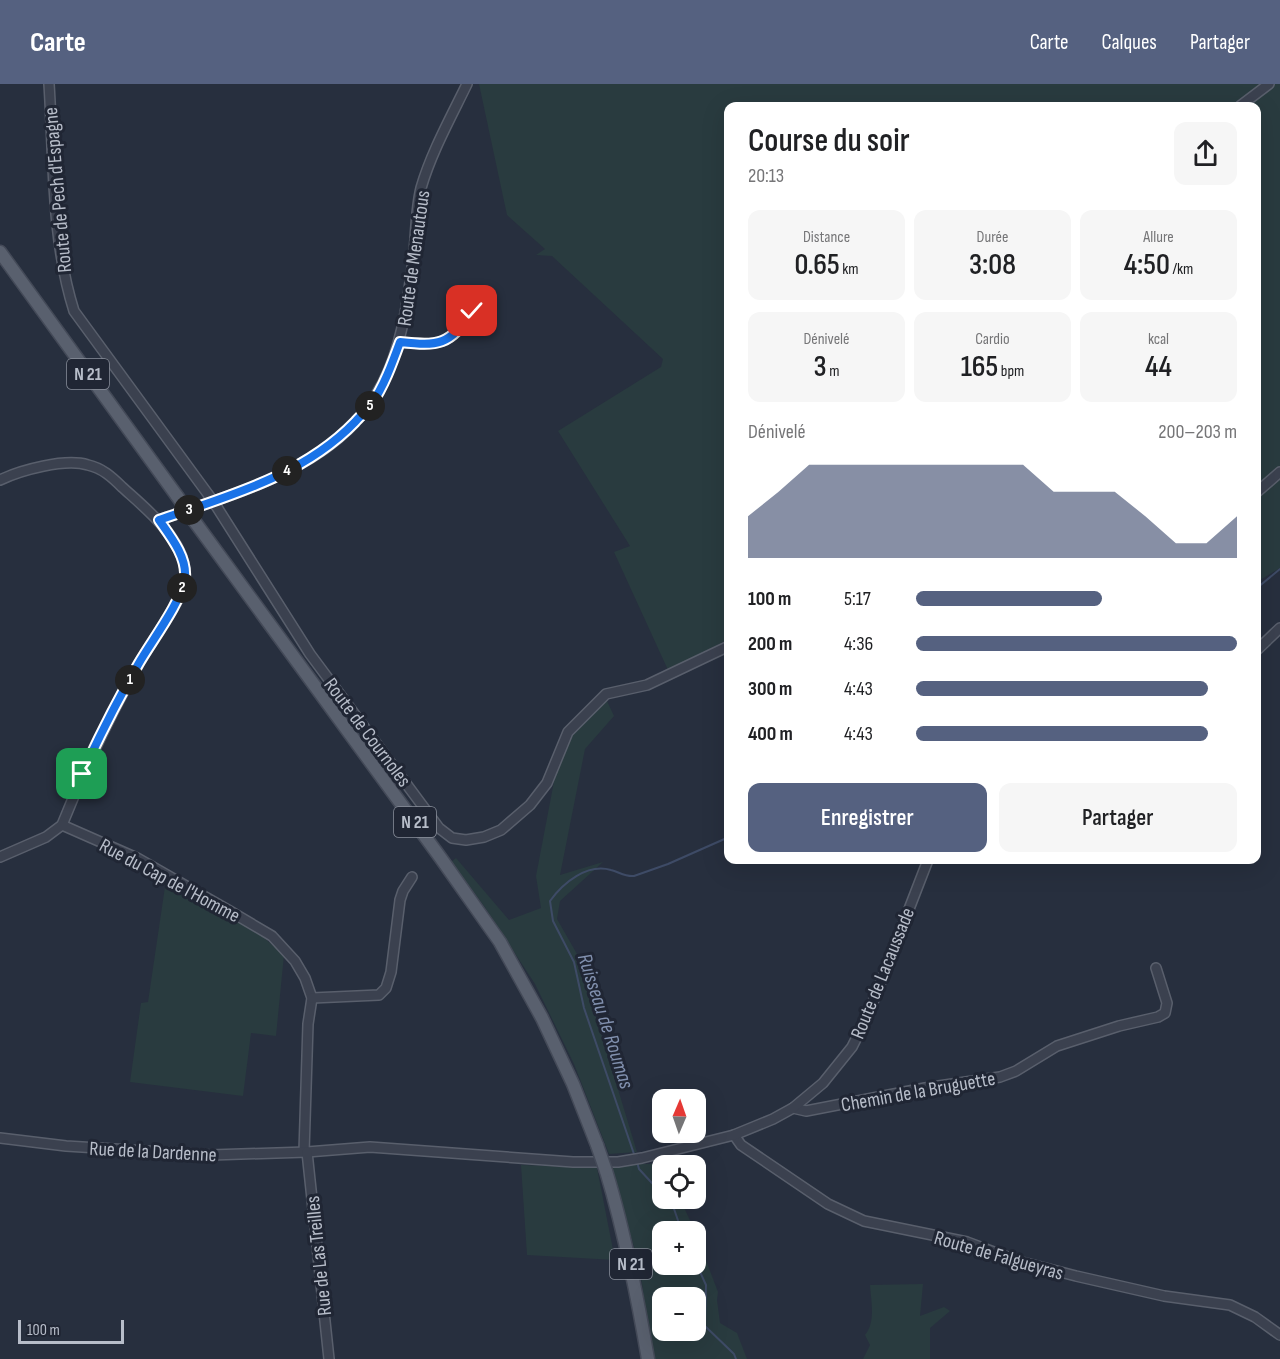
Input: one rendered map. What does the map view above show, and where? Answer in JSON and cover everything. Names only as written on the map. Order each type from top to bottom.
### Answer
[{"type":"main road","name":"N 21","points":[[0,252],[500,942],[542,1018],[573,1084],[606,1170],[622,1223],[648,1359]]},
{"type":"street","name":"Route de Pech d'Espagne","points":[[49,84],[56,218],[65,281],[74,311],[213,501]]},
{"type":"street","name":"Route de Menautous","points":[[159,520],[266,482],[311,458],[344,434],[371,406],[390,370],[400,342],[421,190],[429,166],[467,84]]},
{"type":"street","points":[[1245,102],[1269,84]]},
{"type":"street","points":[[400,342],[428,345],[445,341],[465,322],[472,311]]},
{"type":"street","points":[[0,480],[38,468],[68,463],[88,464],[108,473],[159,520],[171,537],[184,563],[185,579],[180,594],[97,741],[62,825],[46,837],[0,857]]},
{"type":"street","points":[[1261,489],[1280,472]]},
{"type":"street","name":"Route de Cournoles","points":[[213,501],[310,654],[439,828],[452,838],[466,840],[484,837],[501,830],[530,806],[547,783],[568,732],[606,694],[647,685],[724,648]]},
{"type":"street","points":[[1261,646],[1280,628]]},
{"type":"street","name":"Rue du Cap de l'Homme","points":[[62,825],[137,858],[272,936],[295,961],[305,978],[312,999]]},
{"type":"street","name":"Route de Lacaussade","points":[[734,1135],[793,1108],[823,1083],[852,1047],[868,1015],[926,864]]},
{"type":"street","points":[[312,999],[379,995],[386,988],[391,972],[400,900],[412,877]]},
{"type":"street","name":"Chemin de la Bruguette","points":[[793,1108],[806,1111],[925,1088],[1000,1077],[1016,1071],[1057,1046],[1119,1026],[1158,1017],[1165,1013],[1167,1003],[1156,969]]},
{"type":"street","name":"Rue de Las Treilles","points":[[312,999],[308,1024],[306,1152],[329,1359]]},
{"type":"street","name":"Rue de la Dardenne","points":[[0,1138],[66,1146],[211,1155],[370,1147],[573,1162],[618,1162],[734,1135]]},
{"type":"street","name":"Route de Falgueyras","points":[[734,1135],[741,1145],[828,1204],[864,1221],[967,1242],[1018,1261],[1076,1276],[1164,1296],[1230,1305],[1255,1317],[1280,1335]]},
{"type":"shaded area","points":[[479,84],[1280,84],[1280,568],[1261,580],[1261,102],[724,102],[724,642],[668,670],[614,552],[630,546],[558,431],[661,367],[663,359],[552,256],[536,255],[545,249],[507,215]]},
{"type":"shaded area","points":[[607,701],[614,716],[585,749],[560,875],[603,862],[560,901],[557,919],[577,954],[637,1152],[609,1154],[574,1064],[535,984],[484,906],[451,862],[456,858],[509,920],[541,908],[536,876],[556,771],[572,732]]},
{"type":"shaded area","points":[[166,880],[263,937],[284,955],[276,1036],[251,1033],[243,1096],[130,1082],[141,1003],[148,1002]]},
{"type":"shaded area","points":[[610,1164],[652,1164],[652,1209],[685,1209],[690,1221],[652,1221],[652,1275],[706,1275],[706,1260],[718,1292],[720,1323],[737,1333],[747,1359],[653,1359],[639,1264]]},
{"type":"shaded area","points":[[521,1165],[597,1168],[615,1260],[527,1255]]},
{"type":"shaded area","points":[[923,1284],[920,1316],[944,1307],[950,1311],[930,1328],[930,1359],[863,1359],[870,1345],[865,1335],[872,1318],[870,1285]]},
{"type":"waterway","name":"Ruisseau de Roumas","points":[[1261,585],[1280,569]]},
{"type":"waterway","name":"Ruisseau de Roumas","points":[[635,1157],[584,1008],[574,962],[553,921],[550,901],[569,881],[593,869],[611,870],[634,876],[724,839]]},
{"type":"waterway","name":"Ruisseau de Roumas","points":[[637,1162],[639,1169],[652,1183]]},
{"type":"waterway","name":"Ruisseau de Roumas","points":[[674,1209],[678,1221]]},
{"type":"waterway","name":"Ruisseau de Roumas","points":[[701,1275],[706,1285],[705,1326],[734,1354],[736,1359]]},
{"type":"route","points":[[82,774],[97,741],[180,594],[185,579],[184,563],[171,537],[159,520],[266,482],[311,458],[344,434],[371,406],[390,370],[400,342],[428,345],[445,341],[465,322],[472,311]]}]
